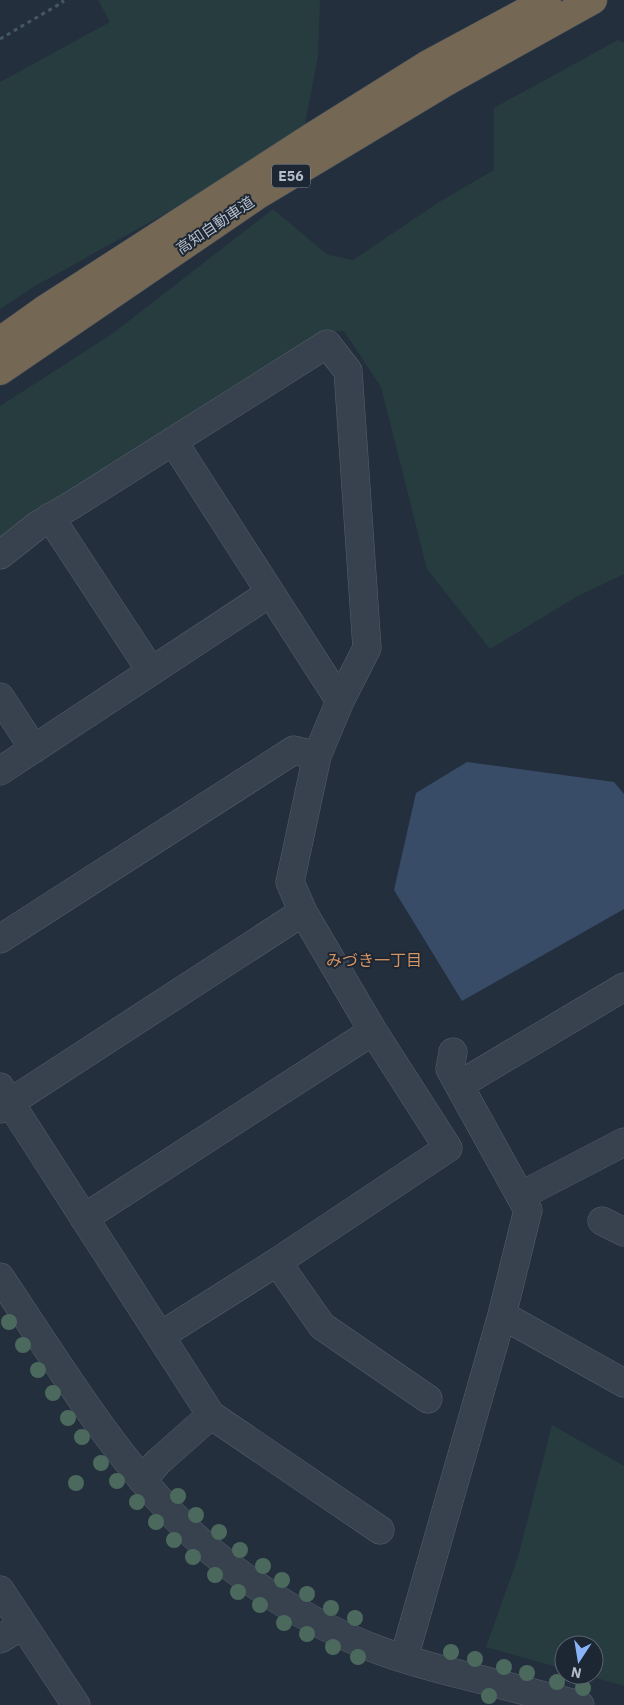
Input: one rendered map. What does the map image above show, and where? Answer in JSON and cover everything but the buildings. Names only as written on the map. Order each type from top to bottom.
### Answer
[{"type":"highway","name":"高知自動車道","points":[[0,340],[329,125],[428,64],[547,0]]},
{"type":"highway","name":"高知自動車道","points":[[0,371],[258,196],[446,82],[593,0]]},
{"type":"street","points":[[0,555],[50,517],[327,344],[348,372],[367,648],[340,701],[317,756],[290,882],[303,912],[373,1031],[448,1148],[277,1262],[160,1336]]},
{"type":"street","points":[[173,441],[340,701]]},
{"type":"street","points":[[50,517],[151,671]]},
{"type":"street","points":[[0,770],[270,593]]},
{"type":"street","points":[[0,697],[34,748]]},
{"type":"street","points":[[0,939],[294,750],[317,756]]},
{"type":"street","points":[[303,912],[3,1099],[84,1218],[211,1416],[380,1530]]},
{"type":"street","points":[[459,1085],[624,987]]},
{"type":"street","points":[[84,1218],[373,1031]]},
{"type":"street","points":[[404,1658],[502,1315],[528,1210],[450,1069],[453,1052]]},
{"type":"street","points":[[520,1196],[624,1142]]},
{"type":"street","points":[[277,1262],[322,1326],[428,1399]]},
{"type":"street","points":[[0,1277],[82,1400],[122,1456],[182,1524],[212,1552],[242,1575],[307,1616],[373,1648],[436,1668],[580,1705]]},
{"type":"street","points":[[502,1315],[624,1383]]},
{"type":"street","points":[[142,1480],[158,1462],[211,1416]]},
{"type":"street","points":[[0,1590],[76,1705]]},
{"type":"street","points":[[0,1639],[23,1625]]},
{"type":"path","points":[[0,39],[63,2],[62,0]]},
{"type":"green space","points":[[98,0],[320,0],[318,56],[304,129],[215,186],[35,286],[0,309],[0,82],[110,22]]},
{"type":"green space","points":[[618,40],[624,43],[624,574],[578,596],[490,649],[427,569],[381,387],[344,331],[322,331],[0,539],[0,406],[112,334],[273,209],[328,255],[353,260],[439,202],[494,170],[494,108]]},
{"type":"green space","points":[[552,1425],[624,1466],[624,1686],[604,1680],[604,1635],[554,1635],[554,1666],[486,1647],[518,1557]]},
{"type":"water","points":[[467,762],[614,782],[624,794],[624,909],[462,1001],[394,890],[416,793]]},
{"type":"district","name":"みづき一丁目","points":[[374,960]]}]
